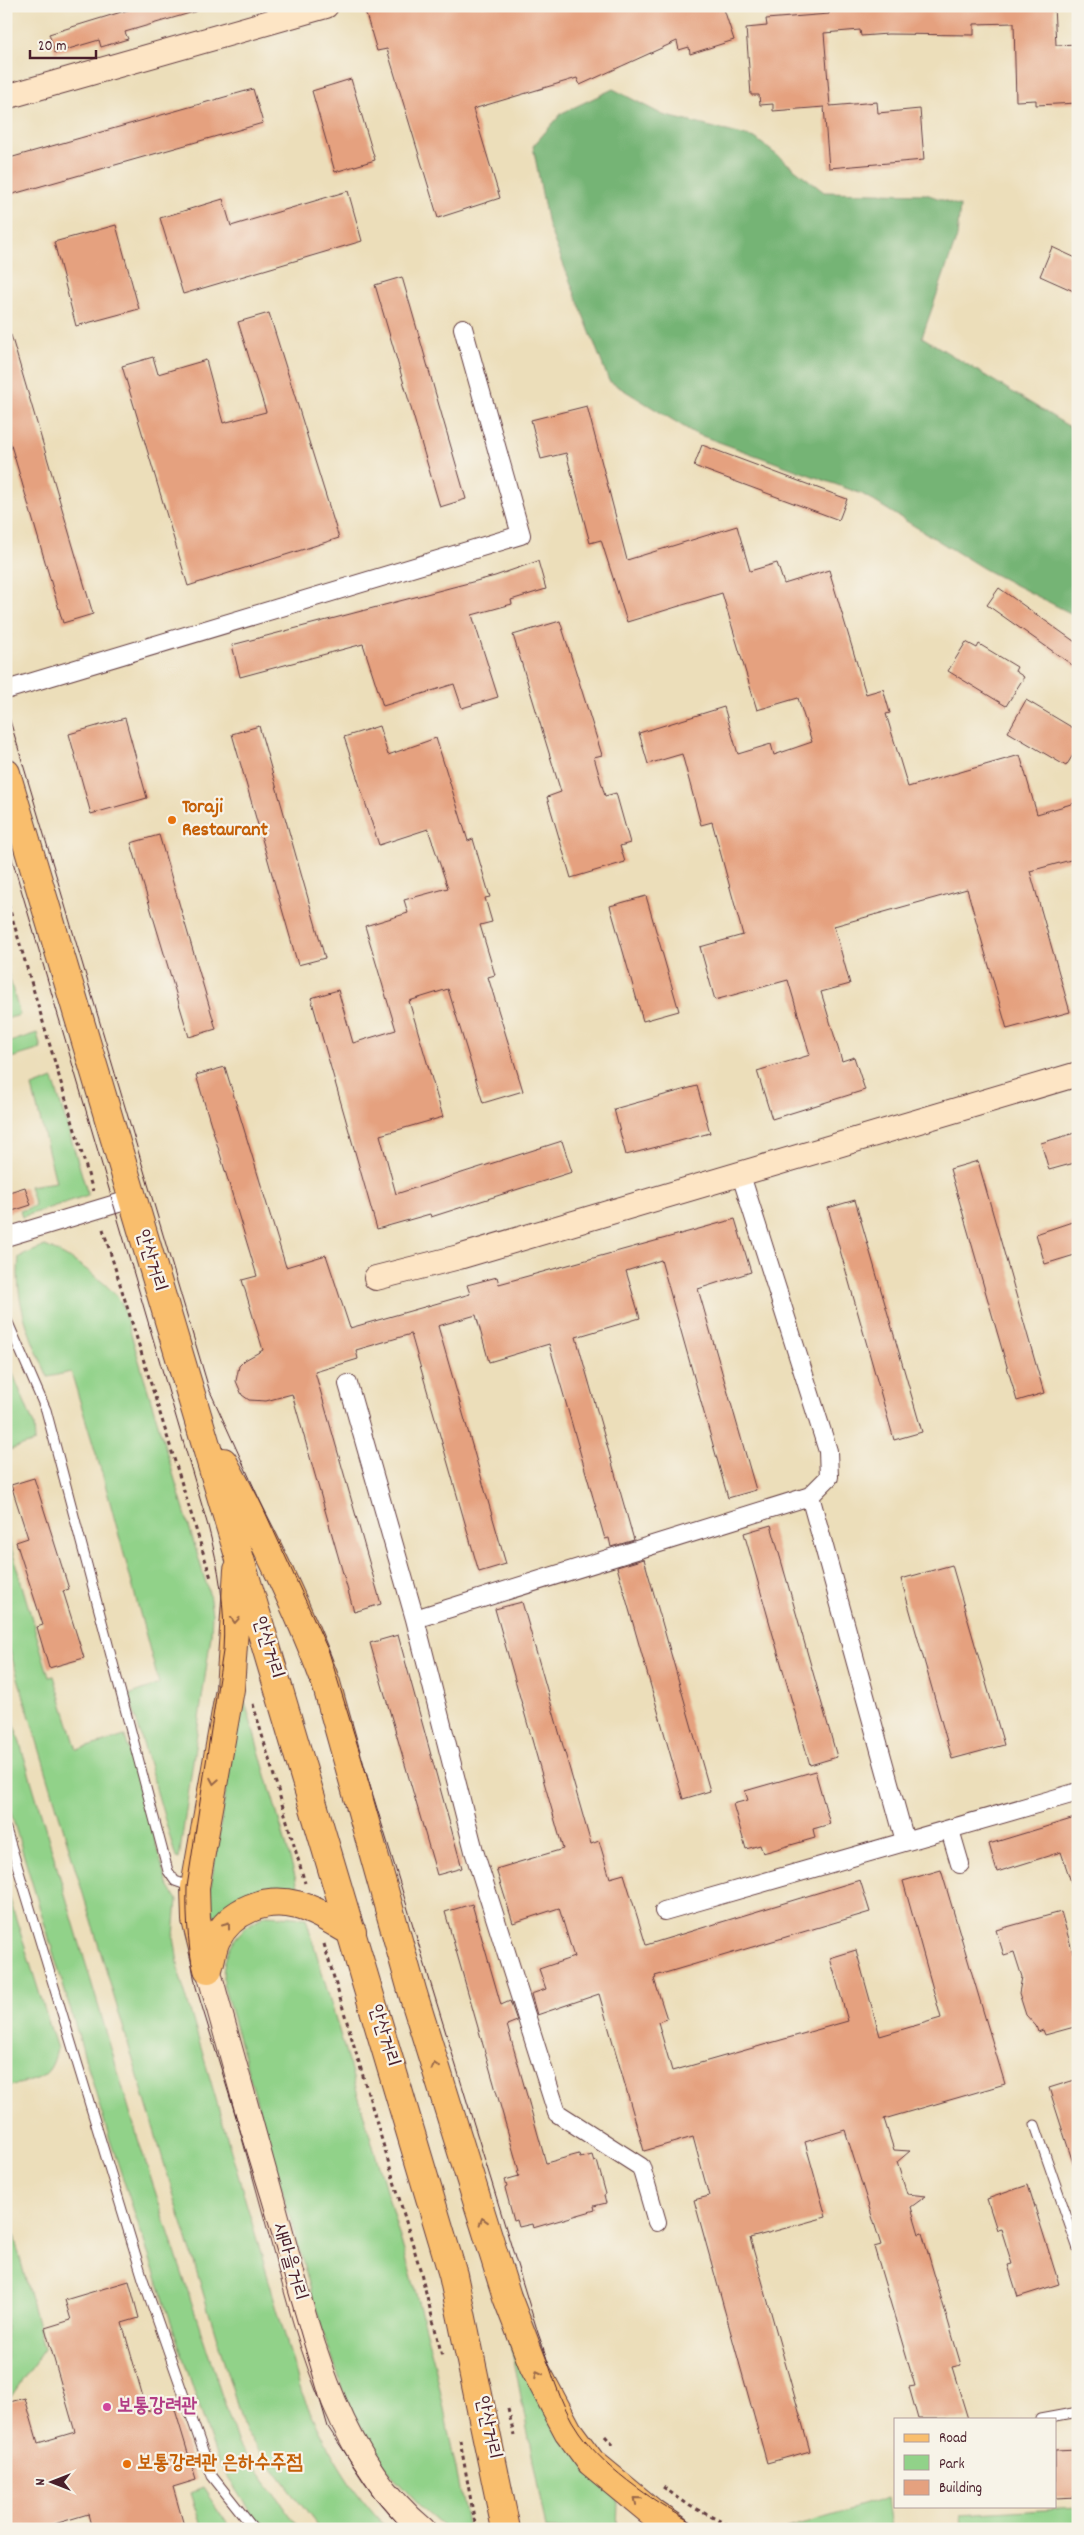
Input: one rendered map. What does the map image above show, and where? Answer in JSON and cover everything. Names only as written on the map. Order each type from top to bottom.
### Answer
[{"type":"main road","name":"안산거리","points":[[6,774],[454,2275],[506,2529]]},
{"type":"main road","points":[[194,1406],[254,1521],[309,1636],[326,1683],[412,1994],[507,2297],[534,2367],[568,2431],[591,2462],[654,2514],[676,2529]]},
{"type":"main road","points":[[208,1970],[196,1920],[195,1887],[230,1689],[239,1554]]},
{"type":"main road","points":[[208,1970],[216,1940],[230,1919],[251,1907],[272,1904],[296,1904],[314,1911],[352,1932]]},
{"type":"street","points":[[6,97],[326,6]]},
{"type":"street","points":[[6,690],[522,535],[463,328]]},
{"type":"street","points":[[376,1278],[459,1257],[740,1172],[1078,1074]]},
{"type":"street","points":[[415,1619],[810,1496],[829,1476],[828,1450],[740,1172]]},
{"type":"street","points":[[6,1237],[132,1200]]},
{"type":"street","points":[[348,1384],[415,1619],[474,1851],[557,2113],[641,2168],[657,2222]]},
{"type":"street","points":[[810,1496],[906,1841]]},
{"type":"street","points":[[664,1911],[1078,1792]]},
{"type":"street","points":[[950,1830],[960,1864]]},
{"type":"street","name":"새마을거리","points":[[208,1970],[310,2337],[335,2406],[361,2454],[385,2489],[410,2519],[422,2529]]},
{"type":"lane","points":[[6,1318],[46,1410],[168,1871],[180,1884],[195,1887]]},
{"type":"lane","points":[[6,1829],[143,2279],[212,2476],[254,2529]]},
{"type":"lane","points":[[1035,2125],[1078,2249]]},
{"type":"lane","points":[[1045,2418],[1078,2412]]},
{"type":"path","points":[[6,897],[98,1210],[210,1568],[212,1585]]},
{"type":"path","points":[[230,1689],[245,1694],[252,1699],[420,2269],[444,2363]]},
{"type":"path","points":[[458,2431],[476,2529]]},
{"type":"path","points":[[602,2432],[620,2454]]},
{"type":"path","points":[[659,2484],[690,2506],[736,2529]]},
{"type":"green space","points":[[613,89],[663,115],[755,138],[824,192],[926,194],[960,206],[957,237],[922,337],[1078,432],[1078,617],[986,570],[862,494],[694,433],[609,381],[548,225],[533,146],[562,113]]},
{"type":"green space","points":[[6,966],[20,1015],[6,1019]]},
{"type":"green space","points":[[37,1033],[41,1049],[11,1058],[7,1043]]},
{"type":"green space","points":[[53,1079],[88,1195],[22,1217],[20,1211],[35,1206],[29,1186],[56,1182],[32,1087]]},
{"type":"green space","points":[[45,1246],[88,1270],[108,1287],[122,1304],[209,1593],[212,1614],[211,1635],[179,1859],[176,1858],[129,1695],[159,1684],[104,1480],[71,1372],[48,1377],[35,1348],[21,1304],[18,1273],[19,1257]]},
{"type":"green space","points":[[6,1357],[34,1425],[35,1442],[6,1451]]},
{"type":"green space","points":[[6,1531],[49,1677],[54,1676],[77,1750],[125,1736],[167,1884],[177,1900],[174,1937],[180,1976],[302,2394],[339,2466],[361,2498],[388,2529],[320,2529],[245,2432],[6,1638]]},
{"type":"green space","points":[[6,1696],[138,2139],[238,2444],[300,2529],[261,2529],[218,2462],[110,2140],[6,1797]]},
{"type":"green space","points":[[240,1700],[245,1702],[300,1893],[255,1892],[241,1898],[214,1916],[209,1904],[210,1891]]},
{"type":"green space","points":[[6,1887],[57,2049],[54,2060],[46,2073],[33,2080],[6,2087]]},
{"type":"green space","points":[[267,1915],[306,1918],[411,2275],[436,2370],[468,2529],[447,2529],[418,2504],[395,2479],[372,2448],[349,2405],[324,2336],[223,1984],[225,1961],[233,1942],[247,1927]]},
{"type":"green space","points":[[6,2205],[44,2349],[10,2398],[6,2399]]},
{"type":"green space","points":[[490,2269],[618,2502],[617,2529],[546,2529],[514,2360]]},
{"type":"green space","points":[[203,2488],[231,2529],[203,2529],[191,2493]]},
{"type":"green space","points":[[888,2498],[892,2529],[787,2528]]},
{"type":"green space","points":[[1078,2508],[1078,2524],[961,2529],[960,2515]]},
{"type":"building","points":[[141,6],[197,6],[197,11],[125,32],[128,39],[101,47],[99,40],[55,53],[49,34]]},
{"type":"building","points":[[386,6],[723,6],[734,40],[690,54],[689,47],[679,50],[677,41],[580,85],[577,78],[473,109],[500,198],[438,218],[387,49],[377,51],[365,11]]},
{"type":"building","points":[[829,6],[1054,6],[1056,45],[1078,44],[1078,103],[1036,105],[1036,100],[1016,101],[1014,23],[974,24],[974,35],[888,34],[861,36],[860,30],[824,33],[830,106],[877,102],[878,113],[920,109],[924,160],[829,168],[824,107],[773,111],[773,104],[760,105],[759,95],[751,95],[746,28],[767,26],[766,19],[829,14]]},
{"type":"building","points":[[351,79],[375,160],[335,172],[312,91]]},
{"type":"building","points":[[253,89],[263,123],[6,196],[6,159]]},
{"type":"building","points":[[348,191],[362,241],[183,294],[160,218],[223,199],[231,226]]},
{"type":"building","points":[[116,225],[139,309],[76,326],[54,242]]},
{"type":"building","points":[[1052,247],[1078,259],[1078,293],[1040,276]]},
{"type":"building","points":[[402,277],[466,499],[440,507],[375,285]]},
{"type":"building","points":[[269,313],[339,538],[188,586],[122,366],[153,357],[158,374],[206,360],[223,423],[266,412],[238,322]]},
{"type":"building","points":[[6,335],[11,335],[93,614],[63,623],[6,428]]},
{"type":"building","points":[[587,406],[627,560],[737,526],[750,571],[777,563],[784,584],[829,570],[866,694],[883,689],[890,713],[886,714],[908,787],[1020,755],[1037,814],[1078,802],[1078,858],[1030,871],[1070,1012],[1007,1029],[967,889],[834,926],[850,984],[821,992],[842,1061],[854,1057],[865,1090],[772,1119],[757,1071],[810,1055],[788,980],[715,1000],[700,947],[743,935],[712,822],[701,825],[682,754],[648,764],[639,733],[724,707],[738,754],[771,744],[774,755],[812,742],[798,698],[757,710],[722,593],[627,622],[601,540],[590,543],[566,453],[541,459],[531,420]]},
{"type":"building","points":[[702,445],[847,499],[839,520],[694,466]]},
{"type":"building","points":[[538,561],[546,589],[511,600],[512,604],[472,615],[498,697],[462,708],[454,684],[383,706],[363,644],[240,677],[232,645],[495,576]]},
{"type":"building","points":[[999,588],[1078,644],[1078,669],[987,605]]},
{"type":"building","points":[[560,621],[602,755],[594,757],[605,796],[616,793],[630,843],[620,846],[625,862],[571,878],[547,797],[561,792],[513,635]]},
{"type":"building","points":[[966,642],[977,648],[979,644],[1017,667],[1015,671],[1024,677],[1006,706],[948,671]]},
{"type":"building","points":[[1026,700],[1078,731],[1078,747],[1066,766],[1008,732]]},
{"type":"building","points":[[125,718],[147,798],[91,814],[69,734]]},
{"type":"building","points":[[259,726],[325,958],[298,965],[232,734]]},
{"type":"building","points":[[379,726],[388,755],[436,738],[468,841],[473,839],[490,897],[485,898],[492,922],[480,925],[495,975],[488,977],[523,1091],[483,1103],[448,989],[409,1001],[443,1117],[380,1135],[396,1194],[562,1141],[572,1172],[431,1217],[430,1214],[377,1229],[311,998],[338,990],[353,1043],[396,1030],[365,926],[408,913],[404,900],[448,888],[428,829],[379,845],[344,737]]},
{"type":"building","points":[[159,835],[216,1029],[189,1037],[131,843]]},
{"type":"building","points":[[646,896],[679,1011],[643,1021],[610,906]]},
{"type":"building","points":[[225,1067],[286,1267],[326,1255],[350,1328],[470,1294],[467,1285],[497,1277],[499,1284],[735,1219],[751,1272],[698,1289],[756,1490],[728,1498],[661,1260],[626,1271],[640,1318],[576,1337],[634,1540],[611,1547],[609,1538],[605,1539],[549,1344],[489,1362],[476,1315],[438,1326],[506,1564],[479,1572],[411,1334],[356,1350],[358,1359],[315,1372],[381,1604],[354,1612],[292,1394],[266,1401],[249,1400],[242,1395],[236,1381],[239,1366],[245,1360],[263,1350],[242,1280],[257,1276],[196,1075]]},
{"type":"building","points":[[697,1086],[710,1133],[626,1155],[614,1109]]},
{"type":"building","points":[[1078,1132],[1078,1162],[1049,1170],[1041,1143]]},
{"type":"building","points":[[978,1161],[1044,1393],[1017,1401],[950,1169]]},
{"type":"building","points":[[25,1187],[31,1205],[6,1213],[6,1193]]},
{"type":"building","points":[[855,1200],[922,1432],[894,1440],[828,1208]]},
{"type":"building","points":[[1078,1220],[1078,1254],[1045,1264],[1036,1234]]},
{"type":"building","points":[[34,1478],[69,1589],[63,1591],[84,1658],[49,1668],[37,1627],[43,1625],[16,1542],[28,1538],[11,1485]]},
{"type":"building","points":[[771,1525],[837,1757],[810,1765],[744,1533]]},
{"type":"building","points":[[644,1559],[710,1791],[683,1799],[617,1567]]},
{"type":"building","points":[[952,1565],[1004,1745],[952,1759],[901,1579]]},
{"type":"building","points":[[522,1602],[591,1844],[599,1841],[610,1878],[624,1874],[646,1945],[860,1880],[870,1912],[655,1976],[656,1978],[654,1979],[667,2019],[658,2022],[672,2071],[848,2021],[830,1958],[856,1950],[880,2036],[941,2018],[903,1881],[941,1870],[1005,2084],[884,2119],[894,2150],[910,2151],[897,2162],[907,2194],[926,2196],[911,2207],[919,2234],[922,2233],[961,2365],[952,2367],[968,2418],[918,2418],[909,2387],[915,2386],[874,2247],[881,2245],[845,2130],[805,2142],[826,2217],[750,2238],[810,2451],[767,2463],[694,2200],[709,2196],[693,2137],[644,2151],[599,1994],[537,2015],[531,1994],[546,1989],[539,1969],[574,1957],[559,1908],[513,1923],[496,1869],[563,1849],[495,1609]]},
{"type":"building","points":[[398,1635],[462,1868],[437,1875],[370,1643]]},
{"type":"building","points":[[815,1771],[830,1824],[813,1829],[815,1838],[763,1853],[760,1845],[746,1849],[733,1804],[748,1800],[745,1791]]},
{"type":"building","points":[[1078,1817],[1078,1893],[1075,1894],[1061,1852],[997,1872],[989,1844]]},
{"type":"building","points":[[472,1904],[501,2005],[510,2001],[517,2021],[507,2025],[546,2163],[579,2154],[580,2158],[592,2155],[594,2162],[597,2161],[606,2194],[604,2195],[606,2203],[594,2206],[595,2210],[533,2228],[532,2224],[519,2227],[517,2220],[514,2221],[505,2188],[507,2187],[505,2180],[519,2176],[517,2171],[519,2171],[445,1912]]},
{"type":"building","points":[[1061,1912],[1073,1953],[1078,1952],[1078,2026],[1045,2035],[1043,2030],[1038,2032],[1036,2026],[1026,2015],[1019,1993],[1022,1977],[1014,1952],[1004,1955],[996,1930]]},
{"type":"building","points":[[1078,2079],[1078,2165],[1074,2166],[1049,2088]]},
{"type":"building","points":[[1028,2185],[1059,2284],[1018,2297],[1008,2265],[1012,2264],[1001,2229],[997,2230],[987,2199]]},
{"type":"building","name":"보통강려관","points":[[129,2281],[139,2318],[122,2323],[147,2411],[173,2403],[196,2480],[173,2487],[185,2529],[92,2529],[88,2514],[38,2529],[6,2529],[6,2403],[25,2398],[38,2443],[75,2432],[45,2328],[71,2320],[65,2300]]},
{"type":"building","points":[[1078,2449],[1078,2497],[1056,2498],[1056,2450]]},
{"type":"tram line","points":[[6,707],[209,1389],[329,1652],[538,2333],[560,2397],[579,2432],[604,2461],[653,2499],[704,2529]]},
{"type":"tram line","points":[[6,838],[208,1526],[218,1573],[223,1619],[223,1651],[187,1887],[188,1938],[196,1987],[261,2198],[328,2427],[373,2495],[403,2529]]},
{"type":"place","name":"Toraji Restaurant","points":[[172,820]]},
{"type":"place","name":"보통강려관","points":[[107,2407]]},
{"type":"place","name":"보통강려관 은하수주점","points":[[127,2464]]}]
